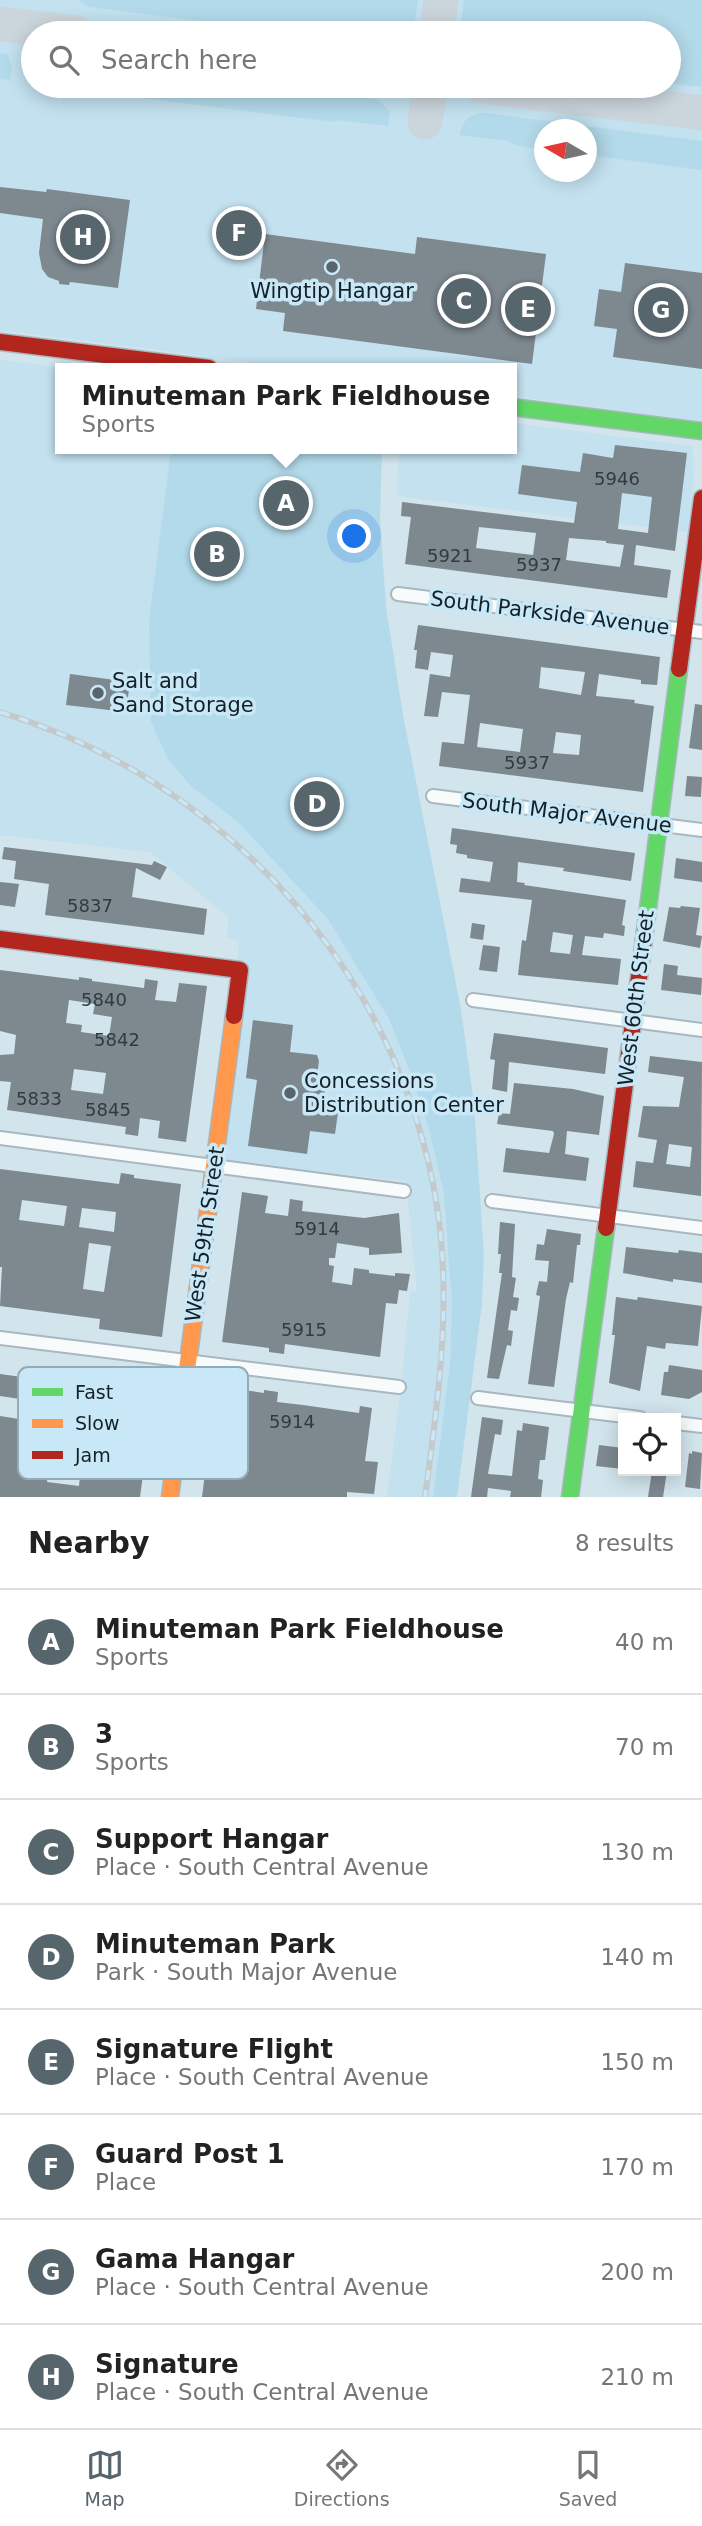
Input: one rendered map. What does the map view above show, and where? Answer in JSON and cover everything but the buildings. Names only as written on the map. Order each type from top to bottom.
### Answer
[{"type":"street","points":[[0,342],[169,363]]},
{"type":"street","points":[[517,408],[702,431]]},
{"type":"street","name":"West 60th Street","points":[[570,1497],[702,498]]},
{"type":"street","name":"South Parkside Avenue","points":[[398,594],[702,632]]},
{"type":"street","name":"South Major Avenue","points":[[433,796],[702,830]]},
{"type":"street","name":"West 59th Street","points":[[0,939],[240,970],[187,1367]]},
{"type":"street","points":[[473,1000],[702,1030]]},
{"type":"street","points":[[0,1138],[404,1191]]},
{"type":"street","points":[[492,1202],[702,1228]]},
{"type":"street","points":[[0,1338],[237,1367]]},
{"type":"street","points":[[248,1368],[399,1387]]},
{"type":"street","points":[[478,1398],[618,1415]]},
{"type":"street","points":[[681,1424],[702,1426]]},
{"type":"street","name":"West 59th Street","points":[[170,1497],[172,1479]]},
{"type":"shaded area","points":[[0,0],[702,0],[702,421],[517,397],[517,363],[256,363],[0,330]]},
{"type":"shaded area","points":[[78,0],[418,0],[415,21],[201,21],[89,7]]},
{"type":"shaded area","points":[[464,0],[702,0],[702,87],[681,84],[681,21],[461,21]]},
{"type":"shaded area","points":[[0,53],[8,54],[12,68],[10,80],[0,79]]},
{"type":"shaded area","points":[[142,98],[364,98],[379,100],[390,112],[388,126]]},
{"type":"shaded area","points":[[485,113],[534,119],[534,148],[508,141],[460,135],[468,118]]},
{"type":"shaded area","points":[[597,127],[702,141],[702,170],[597,156]]},
{"type":"shaded area","points":[[0,360],[55,366],[55,454],[170,454],[149,620],[191,786],[238,822],[327,918],[389,1019],[412,1077],[430,1133],[444,1194],[450,1247],[450,1364],[433,1497],[387,1497],[410,1292],[417,1291],[406,1181],[222,1161],[239,941],[227,938],[229,918],[150,852],[0,835]]},
{"type":"shaded area","points":[[517,424],[692,446],[694,478],[687,532],[397,496],[399,454],[517,454]]},
{"type":"shaded area","points":[[170,454],[382,454],[380,519],[386,607],[403,715],[461,1009],[474,1104],[484,1255],[482,1304],[457,1497],[433,1497],[450,1364],[452,1303],[444,1194],[430,1133],[412,1077],[389,1019],[327,918],[238,822],[191,786],[168,759],[151,722],[149,620]]},
{"type":"taxiway","points":[[438,21],[441,0]]},
{"type":"taxiway","points":[[0,24],[21,26]]},
{"type":"taxiway","points":[[425,122],[428,98]]},
{"type":"taxiway","points":[[579,98],[702,113]]},
{"type":"railway","points":[[0,712],[84,744],[163,788],[234,842],[296,906],[350,977],[392,1056],[423,1140],[440,1229],[443,1330],[438,1397],[425,1497]]},
{"type":"traffic: fast","points":[[517,408],[702,431]]},
{"type":"traffic: fast","points":[[644,939],[679,669]]},
{"type":"traffic: fast","points":[[570,1497],[606,1228]]},
{"type":"traffic: slow","points":[[187,1367],[234,1016]]},
{"type":"traffic: slow","points":[[170,1497],[172,1479]]},
{"type":"traffic: jam","points":[[0,342],[169,363]]},
{"type":"traffic: jam","points":[[679,669],[702,498]]},
{"type":"traffic: jam","points":[[0,939],[240,970],[234,1016]]},
{"type":"traffic: jam","points":[[606,1228],[644,939]]},
{"type":"place","name":"Guard Post 1","points":[[239,233]]},
{"type":"place","name":"Signature","points":[[83,237]]},
{"type":"place","name":"Wingtip Hangar","points":[[332,267]]},
{"type":"place","name":"Support Hangar","points":[[464,301]]},
{"type":"place","name":"Signature Flight","points":[[528,309]]},
{"type":"place","name":"Gama Hangar","points":[[661,310]]},
{"type":"place","name":"Minuteman Park Fieldhouse","points":[[286,503]]},
{"type":"place","name":"3","points":[[217,554]]},
{"type":"place","name":"Salt and Sand Storage","points":[[98,693]]},
{"type":"place","name":"Minuteman Park","points":[[317,804]]},
{"type":"place","name":"Concessions Distribution Center","points":[[290,1093]]}]
